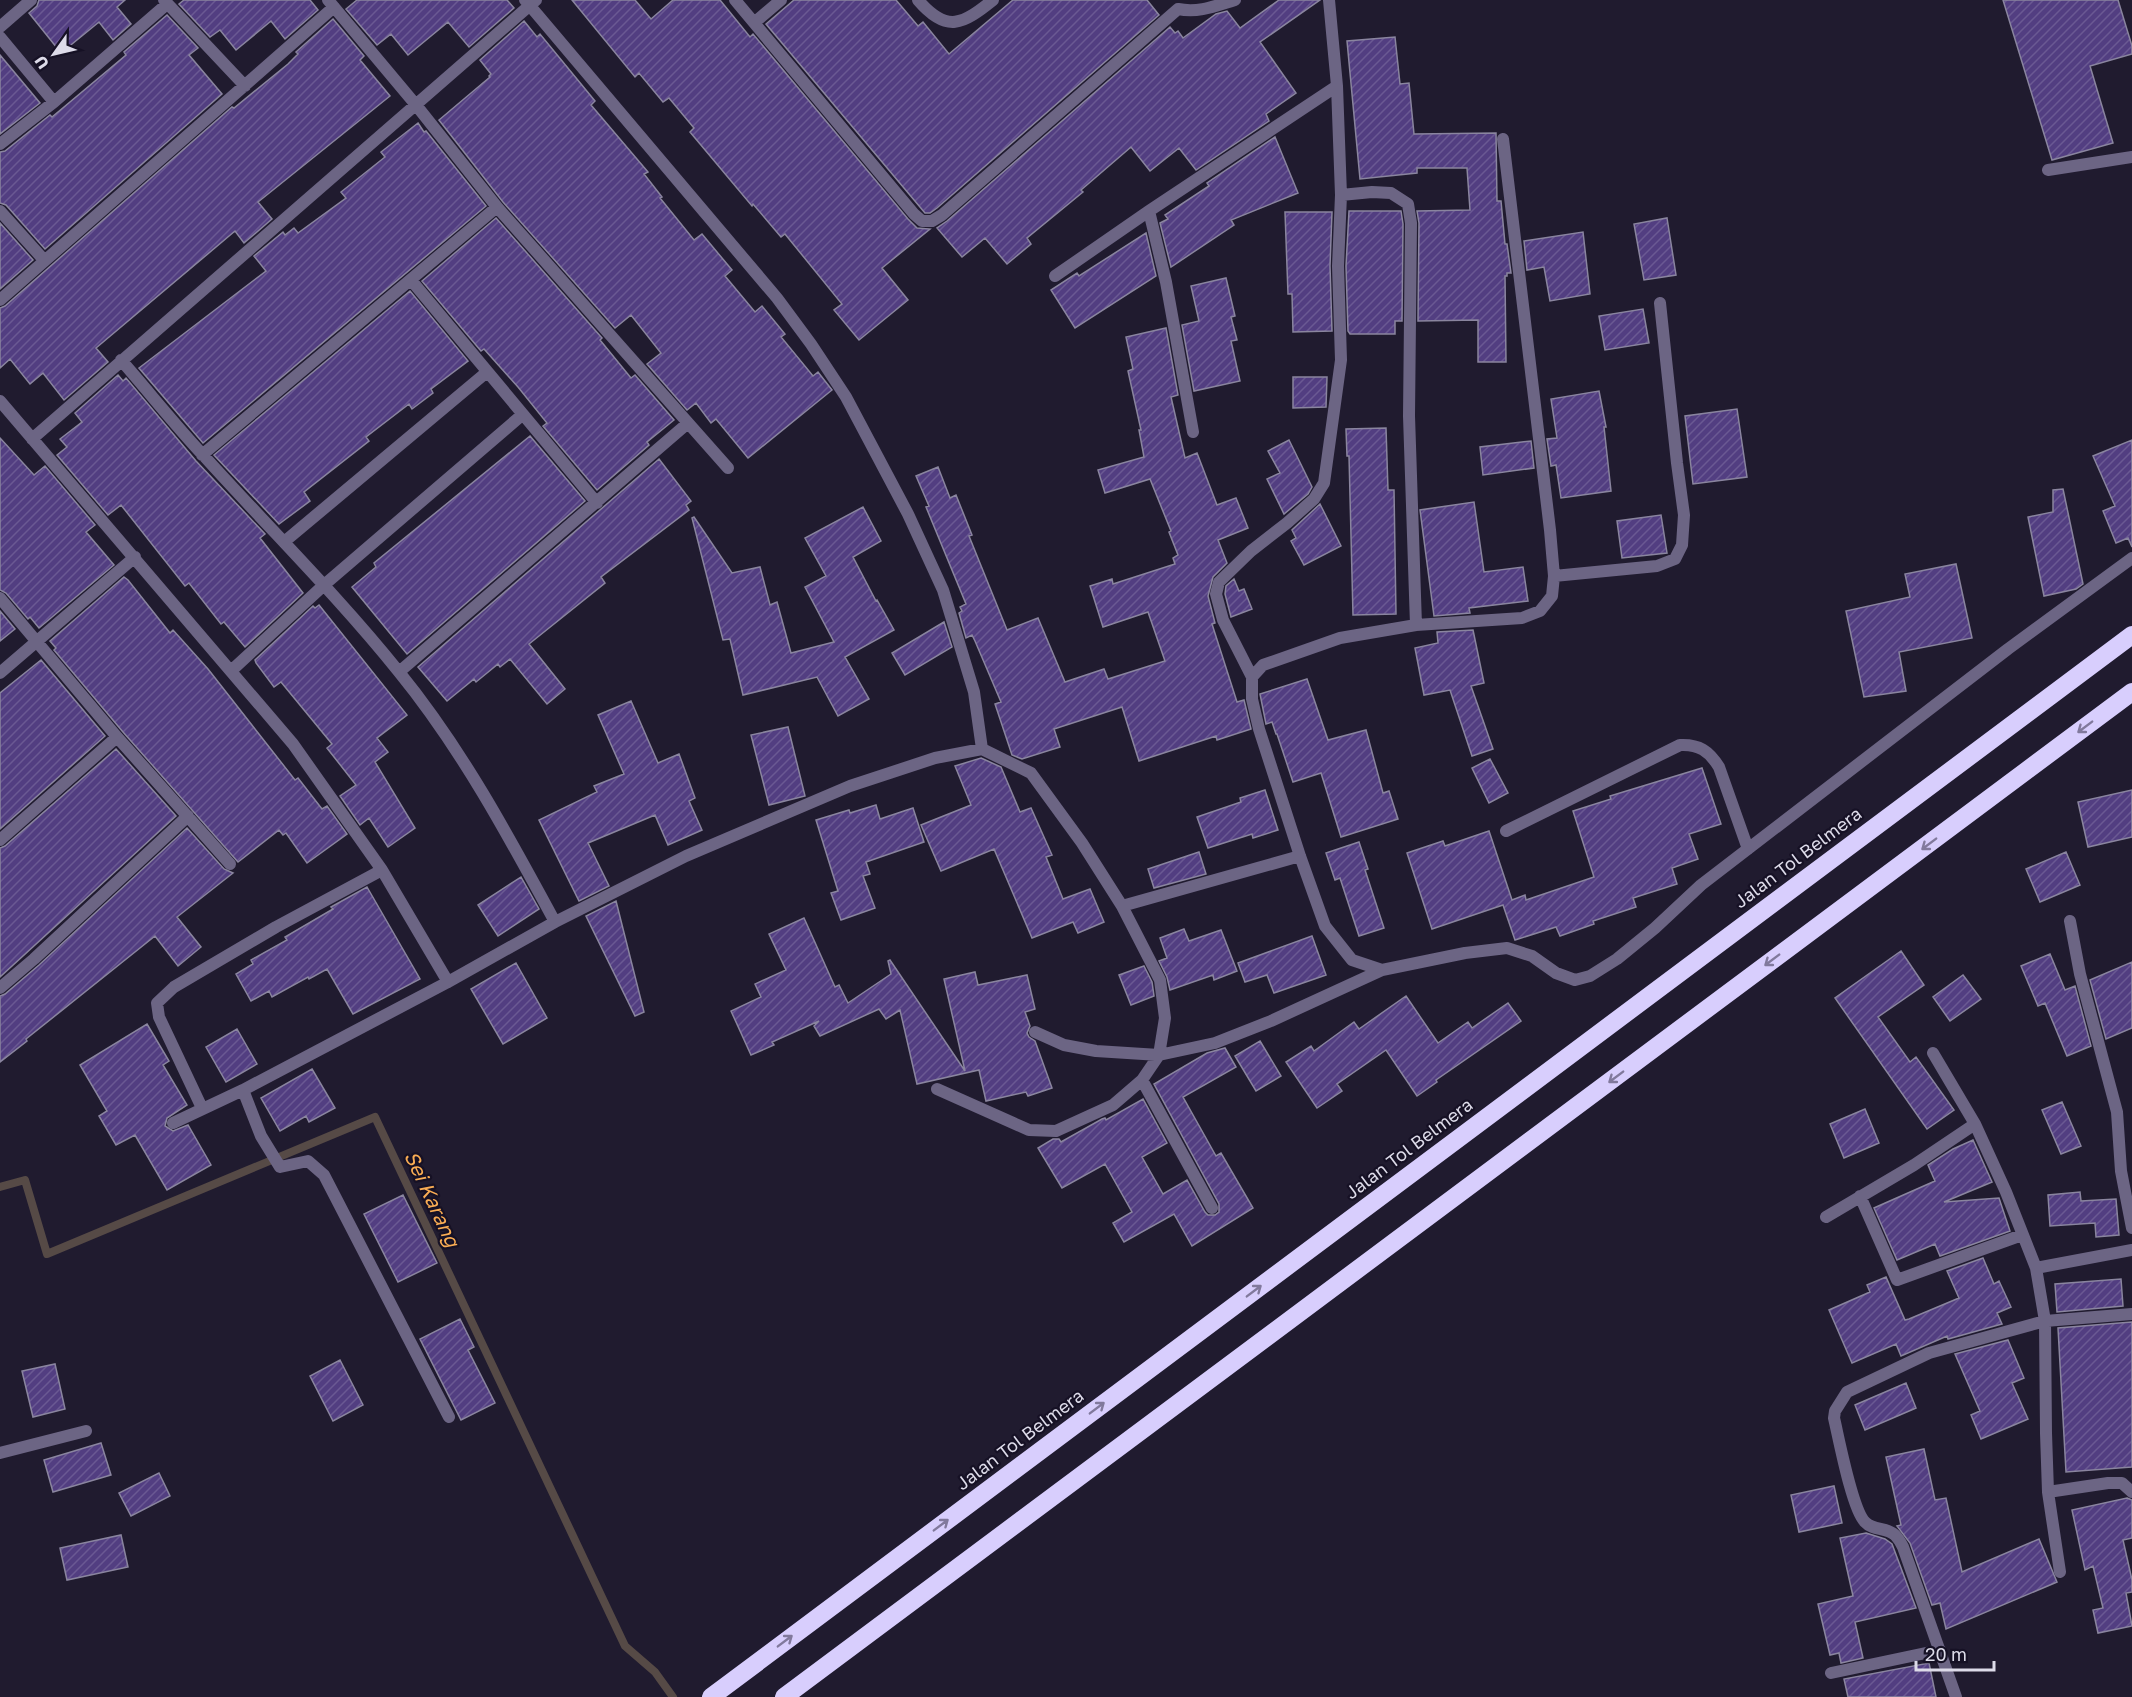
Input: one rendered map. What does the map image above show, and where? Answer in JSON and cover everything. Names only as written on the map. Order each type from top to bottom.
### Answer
[{"type":"highway","name":"Jalan Tol Belmera","points":[[711,1697],[2132,635]]},
{"type":"highway","points":[[784,1697],[2132,692]]},
{"type":"street","points":[[0,27],[32,0]]},
{"type":"street","points":[[735,0],[922,221],[932,220],[942,215],[1174,5],[1191,12],[1235,0]]},
{"type":"street","points":[[755,22],[781,0]]},
{"type":"street","points":[[918,0],[927,11],[949,22],[960,22],[971,17],[993,0]]},
{"type":"street","points":[[1329,0],[1337,86],[1341,195],[1338,266],[1341,360],[1324,483],[1314,499],[1251,551],[1219,582],[1216,594],[1223,620],[1252,677],[1252,699],[1258,729],[1325,926],[1352,960],[1382,970]]},
{"type":"street","points":[[0,144],[54,102],[165,2],[245,86]]},
{"type":"street","points":[[32,439],[416,105],[530,2],[777,298],[846,397],[908,514],[943,590],[974,692],[982,749]]},
{"type":"street","points":[[0,300],[245,86],[331,4],[416,105],[497,207],[728,468]]},
{"type":"street","points":[[0,37],[54,102]]},
{"type":"street","points":[[1055,276],[1337,86]]},
{"type":"street","points":[[1252,677],[1263,665],[1340,638],[1416,625],[1522,618],[1540,611],[1552,596],[1554,576],[1503,139]]},
{"type":"street","points":[[2048,170],[2132,157]]},
{"type":"street","points":[[1341,195],[1391,193],[1408,204],[1411,223],[1409,416],[1416,625]]},
{"type":"street","points":[[202,455],[497,207]]},
{"type":"street","points":[[0,211],[44,260]]},
{"type":"street","points":[[1149,211],[1166,282],[1193,432]]},
{"type":"street","points":[[411,280],[597,503]]},
{"type":"street","points":[[1554,576],[1657,566],[1675,558],[1682,545],[1684,515],[1660,303]]},
{"type":"street","points":[[121,360],[202,455],[324,585],[399,672],[471,773],[501,822],[555,922]]},
{"type":"street","points":[[284,542],[487,372]]},
{"type":"street","points":[[0,402],[232,670],[292,744],[382,870],[448,982]]},
{"type":"street","points":[[232,670],[324,585],[522,415]]},
{"type":"street","points":[[399,672],[688,423]]},
{"type":"street","points":[[0,673],[135,557]]},
{"type":"street","points":[[1035,1032],[1065,1045],[1086,1049],[1159,1055],[1215,1044],[1382,970],[1466,953],[1507,948],[1532,956],[1556,973],[1575,980],[1590,976],[1617,960],[1701,885],[2132,558]]},
{"type":"street","points":[[0,598],[117,737],[230,864]]},
{"type":"street","points":[[0,840],[117,737]]},
{"type":"street","points":[[1506,831],[1680,745],[1692,744],[1712,755],[1719,767],[1748,849]]},
{"type":"street","points":[[173,1123],[243,1090],[448,982],[555,922],[686,856],[850,786],[936,758],[982,749],[1030,774],[1082,843],[1122,906],[1160,980],[1165,1018],[1159,1055],[1142,1080],[1113,1106],[1056,1131],[1029,1130],[937,1089]]},
{"type":"street","points":[[0,988],[188,816]]},
{"type":"street","points":[[1122,906],[1300,856]]},
{"type":"street","points":[[202,1108],[159,1017],[157,1003],[174,987],[276,927],[382,870]]},
{"type":"street","points":[[2070,921],[2080,974],[2117,1112],[2121,1171],[2132,1228]]},
{"type":"street","points":[[1933,1053],[1975,1124],[2006,1192],[2036,1268],[2045,1321],[2048,1492],[2060,1572]]},
{"type":"street","points":[[1142,1080],[1212,1208]]},
{"type":"street","points":[[243,1090],[261,1136],[280,1167],[308,1161],[324,1175],[449,1417]]},
{"type":"street","points":[[1827,1216],[1914,1165],[1975,1124]]},
{"type":"street","points":[[1860,1196],[1897,1280],[2022,1235]]},
{"type":"street","points":[[2036,1268],[2132,1251]]},
{"type":"street","points":[[1956,1697],[1903,1547],[1895,1535],[1887,1530],[1874,1528],[1865,1522],[1859,1511],[1846,1473],[1834,1418],[1835,1411],[1847,1392],[1929,1353],[2045,1321],[2132,1314]]},
{"type":"street","points":[[0,1454],[86,1431]]},
{"type":"street","points":[[2048,1492],[2108,1482],[2122,1483],[2132,1492]]},
{"type":"street","points":[[1830,1673],[1940,1650]]},
{"type":"building","points":[[39,0],[125,0],[117,7],[131,24],[113,40],[99,22],[61,53],[29,13],[37,6]]},
{"type":"building","points":[[184,0],[310,0],[318,10],[285,39],[271,21],[236,50],[220,30],[210,37],[179,4]]},
{"type":"building","points":[[357,0],[507,0],[514,8],[469,47],[448,22],[408,55],[391,34],[377,45],[346,9]]},
{"type":"building","points":[[572,0],[635,0],[651,19],[673,0],[720,0],[750,37],[753,34],[908,219],[917,228],[930,229],[882,268],[908,300],[859,340],[834,310],[842,304],[785,234],[781,237],[753,204],[752,206],[690,132],[694,128],[669,98],[663,102],[639,73],[635,77]]},
{"type":"building","points":[[794,0],[896,0],[918,26],[923,22],[949,54],[1013,0],[1147,0],[1159,15],[937,208],[930,213],[925,213],[766,24]]},
{"type":"building","points":[[1279,0],[1320,0],[1260,42],[1296,93],[1266,114],[1269,121],[1196,170],[1179,148],[1150,171],[1131,147],[1081,190],[1083,192],[1027,238],[1031,244],[1007,264],[985,238],[962,257],[937,228],[1170,27],[1175,33],[1178,31],[1183,38],[1216,14],[1227,11],[1240,28]]},
{"type":"building","points":[[2003,0],[2118,0],[2132,46],[2132,54],[2090,66],[2113,143],[2052,160]]},
{"type":"building","points":[[167,15],[198,48],[189,55],[222,94],[45,249],[6,205],[0,203],[0,152],[5,151],[50,115],[52,117],[126,55],[124,52]]},
{"type":"building","points":[[333,19],[364,56],[360,60],[390,96],[258,202],[272,219],[244,243],[235,231],[96,348],[108,362],[64,400],[43,373],[30,384],[10,359],[0,368],[0,308],[232,107],[234,108],[288,64],[298,54],[296,52]]},
{"type":"building","points":[[524,21],[537,37],[540,34],[595,101],[591,105],[648,172],[644,174],[662,197],[660,198],[694,240],[702,234],[732,270],[725,276],[755,312],[762,306],[785,334],[781,337],[813,376],[818,372],[832,390],[748,458],[716,419],[711,423],[696,403],[687,410],[647,364],[661,353],[631,315],[615,328],[503,202],[439,120],[490,77],[491,74],[480,60]]},
{"type":"building","points":[[1395,37],[1400,84],[1409,83],[1414,134],[1496,133],[1497,201],[1501,201],[1505,244],[1507,244],[1511,273],[1505,276],[1506,362],[1478,362],[1478,320],[1418,321],[1419,223],[1417,211],[1470,210],[1467,168],[1417,168],[1417,173],[1360,179],[1347,41]]},
{"type":"building","points":[[0,55],[40,103],[0,134]]},
{"type":"building","points":[[418,123],[486,206],[203,443],[139,368],[266,271],[254,256],[283,232],[285,235],[294,228],[298,233],[346,198],[341,192],[385,157],[381,152]]},
{"type":"building","points":[[1275,137],[1298,193],[1231,220],[1234,225],[1171,267],[1160,223],[1168,219],[1165,215],[1209,186],[1207,183]]},
{"type":"building","points":[[1349,211],[1401,211],[1403,224],[1402,321],[1395,321],[1395,334],[1350,334],[1348,331],[1346,266]]},
{"type":"building","points":[[1285,212],[1332,212],[1330,266],[1332,331],[1293,332],[1292,294],[1288,294]]},
{"type":"building","points":[[496,218],[602,338],[600,340],[631,378],[635,375],[674,420],[647,442],[649,445],[597,490],[543,426],[547,423],[518,387],[484,349],[481,351],[422,281]]},
{"type":"building","points":[[1667,218],[1676,275],[1644,280],[1634,224]]},
{"type":"building","points":[[0,223],[33,260],[0,289]]},
{"type":"building","points":[[1583,232],[1590,294],[1550,301],[1544,267],[1527,270],[1524,241]]},
{"type":"building","points":[[1146,233],[1156,276],[1075,328],[1051,290],[1077,273],[1079,276]]},
{"type":"building","points":[[1226,278],[1235,316],[1231,317],[1237,340],[1231,341],[1240,381],[1194,391],[1182,325],[1199,321],[1191,286]]},
{"type":"building","points":[[410,291],[468,361],[431,389],[433,393],[412,409],[409,404],[366,437],[369,441],[304,492],[310,501],[279,524],[214,455]]},
{"type":"building","points":[[1643,309],[1649,343],[1605,350],[1599,316]]},
{"type":"building","points":[[1166,328],[1178,395],[1171,397],[1185,458],[1197,453],[1217,505],[1236,498],[1248,528],[1218,540],[1227,563],[1213,577],[1208,596],[1215,623],[1212,624],[1237,702],[1244,700],[1251,729],[1217,740],[1216,736],[1139,761],[1122,707],[1054,729],[1060,747],[1022,759],[1012,755],[995,704],[1001,702],[972,635],[966,638],[959,613],[962,611],[960,607],[966,604],[926,507],[929,506],[916,476],[938,467],[950,498],[956,495],[972,535],[969,536],[1007,630],[1038,618],[1065,682],[1104,669],[1108,679],[1165,661],[1148,612],[1103,627],[1090,586],[1112,579],[1113,584],[1175,564],[1173,558],[1178,555],[1150,479],[1105,493],[1098,470],[1144,457],[1139,430],[1141,430],[1128,371],[1133,369],[1126,337]]},
{"type":"building","points":[[118,375],[123,381],[126,378],[196,461],[265,534],[260,538],[303,593],[245,647],[224,622],[221,624],[189,583],[185,586],[121,505],[108,515],[57,455],[67,447],[60,439],[82,422],[75,413]]},
{"type":"building","points":[[1293,377],[1327,377],[1326,407],[1293,408]]},
{"type":"building","points":[[1599,391],[1606,427],[1604,427],[1611,491],[1561,498],[1556,465],[1551,466],[1547,439],[1557,438],[1551,399]]},
{"type":"building","points":[[1737,409],[1747,477],[1693,484],[1685,416]]},
{"type":"building","points":[[1386,428],[1388,490],[1394,490],[1396,614],[1353,615],[1349,456],[1347,456],[1346,429]]},
{"type":"building","points":[[530,436],[585,501],[407,654],[352,587],[376,567],[374,563]]},
{"type":"building","points":[[0,438],[34,475],[45,466],[95,525],[86,532],[114,565],[39,628],[30,617],[28,619],[6,593],[0,590]]},
{"type":"building","points":[[1289,440],[1312,487],[1308,494],[1284,514],[1267,479],[1280,473],[1268,451]]},
{"type":"building","points":[[2132,440],[2132,547],[2128,538],[2116,543],[2103,511],[2115,506],[2093,456]]},
{"type":"building","points":[[1531,441],[1534,468],[1483,475],[1480,447]]},
{"type":"building","points":[[659,459],[691,501],[686,505],[689,510],[601,577],[605,583],[529,644],[565,689],[547,704],[510,659],[500,667],[498,664],[476,682],[474,679],[447,701],[418,667]]},
{"type":"building","points":[[2063,489],[2083,584],[2076,589],[2044,596],[2028,517],[2053,512],[2053,490]]},
{"type":"building","points":[[1474,502],[1484,572],[1523,567],[1528,601],[1469,608],[1470,613],[1434,616],[1420,510]]},
{"type":"building","points":[[1320,504],[1341,546],[1304,565],[1291,541],[1296,538],[1292,530]]},
{"type":"building","points":[[863,507],[881,541],[853,557],[894,630],[845,657],[869,699],[838,716],[817,677],[743,695],[730,639],[723,640],[692,518],[694,517],[732,573],[760,567],[770,605],[777,602],[791,653],[834,642],[805,587],[826,576],[805,538]]},
{"type":"building","points":[[1661,515],[1667,553],[1622,558],[1617,521]]},
{"type":"building","points":[[1956,564],[1972,638],[1899,652],[1906,691],[1864,697],[1846,611],[1910,597],[1905,574]]},
{"type":"building","points":[[124,577],[170,633],[173,630],[208,669],[295,780],[298,778],[322,809],[327,806],[347,834],[307,863],[286,833],[283,835],[279,830],[238,862],[123,732],[54,650],[56,648],[50,641]]},
{"type":"building","points":[[1234,579],[1239,591],[1244,589],[1252,609],[1231,617],[1225,594],[1226,586]]},
{"type":"building","points":[[319,605],[407,715],[377,738],[388,752],[375,762],[415,828],[388,847],[369,818],[360,825],[340,796],[356,785],[327,748],[332,744],[281,682],[274,687],[255,660],[313,606],[315,608]]},
{"type":"building","points":[[0,611],[15,629],[0,641]]},
{"type":"building","points":[[944,622],[952,647],[905,675],[892,653]]},
{"type":"building","points":[[1473,630],[1484,683],[1471,686],[1493,749],[1472,756],[1450,690],[1424,695],[1415,648],[1438,643],[1437,632]]},
{"type":"building","points":[[41,660],[105,736],[0,829],[0,693]]},
{"type":"building","points":[[1307,679],[1328,740],[1366,730],[1383,793],[1389,791],[1398,819],[1341,837],[1321,773],[1293,782],[1272,722],[1266,724],[1260,694]]},
{"type":"building","points":[[631,701],[658,763],[679,754],[695,798],[689,801],[702,830],[668,845],[655,815],[588,843],[609,886],[579,901],[539,820],[597,792],[594,786],[624,774],[598,715]]},
{"type":"building","points":[[788,727],[805,796],[769,805],[751,735]]},
{"type":"building","points":[[116,749],[176,816],[0,977],[0,848]]},
{"type":"building","points":[[981,758],[1001,767],[1020,812],[1031,808],[1052,855],[1046,857],[1063,899],[1090,889],[1104,922],[1078,933],[1073,922],[1032,938],[994,849],[941,871],[921,825],[971,805],[955,766]]},
{"type":"building","points":[[1490,759],[1508,793],[1489,803],[1472,768]]},
{"type":"building","points":[[1702,768],[1721,824],[1689,834],[1698,859],[1672,868],[1677,884],[1633,898],[1636,907],[1593,921],[1594,924],[1560,936],[1556,927],[1515,940],[1503,905],[1432,929],[1407,853],[1443,841],[1445,846],[1489,831],[1512,900],[1525,895],[1526,900],[1594,877],[1573,811],[1611,799],[1610,796]]},
{"type":"building","points":[[1265,790],[1278,830],[1253,838],[1252,834],[1208,848],[1197,817],[1241,802],[1240,798]]},
{"type":"building","points":[[2132,790],[2132,837],[2088,847],[2078,802]]},
{"type":"building","points":[[876,805],[880,819],[913,808],[924,842],[866,862],[870,874],[863,876],[875,908],[841,920],[831,893],[838,891],[816,820]]},
{"type":"building","points":[[187,828],[224,869],[233,873],[177,917],[201,947],[178,966],[155,936],[0,1062],[0,996],[39,965]]},
{"type":"building","points":[[1359,842],[1368,869],[1365,870],[1384,928],[1359,936],[1340,878],[1335,880],[1326,853]]},
{"type":"building","points":[[1199,852],[1206,874],[1154,888],[1148,869]]},
{"type":"building","points":[[2066,852],[2080,885],[2040,902],[2026,869]]},
{"type":"building","points":[[521,877],[539,909],[498,936],[478,905]]},
{"type":"building","points":[[367,887],[420,979],[353,1014],[327,969],[272,997],[269,991],[251,1001],[236,974],[253,964],[251,960],[287,940],[285,937]]},
{"type":"building","points":[[616,901],[644,1012],[635,1016],[586,916]]},
{"type":"building","points":[[804,918],[835,987],[839,985],[848,1003],[891,974],[888,961],[890,960],[965,1071],[944,979],[975,972],[978,985],[1027,975],[1035,1009],[1025,1012],[1030,1026],[1027,1033],[1035,1041],[1052,1088],[1028,1096],[1026,1092],[986,1101],[979,1070],[917,1084],[900,1010],[886,1019],[879,1009],[820,1036],[814,1026],[819,1021],[772,1042],[774,1045],[751,1055],[731,1011],[761,997],[755,984],[786,970],[769,934]]},
{"type":"building","points":[[1184,929],[1189,941],[1221,930],[1237,971],[1214,980],[1213,975],[1170,990],[1167,977],[1159,961],[1167,958],[1160,938]]},
{"type":"building","points":[[1312,936],[1326,975],[1274,993],[1267,975],[1245,982],[1238,963]]},
{"type":"building","points":[[1901,951],[1924,985],[1878,1017],[1910,1062],[1916,1057],[1954,1110],[1927,1129],[1835,998]]},
{"type":"building","points":[[2050,954],[2065,990],[2075,986],[2091,1046],[2067,1056],[2045,1003],[2038,1006],[2021,966]]},
{"type":"building","points":[[2132,962],[2132,1028],[2106,1039],[2090,980]]},
{"type":"building","points":[[516,963],[547,1018],[503,1044],[471,989]]},
{"type":"building","points":[[1144,966],[1152,982],[1154,996],[1131,1005],[1119,975]]},
{"type":"building","points":[[1963,975],[1981,999],[1950,1021],[1933,997]]},
{"type":"building","points":[[1406,996],[1438,1043],[1468,1022],[1472,1028],[1508,1003],[1521,1021],[1436,1080],[1437,1082],[1417,1096],[1386,1050],[1337,1084],[1342,1091],[1317,1108],[1286,1062],[1311,1046],[1314,1051],[1354,1022],[1359,1029]]},
{"type":"building","points":[[147,1024],[169,1061],[163,1065],[187,1105],[167,1118],[165,1126],[173,1131],[188,1125],[211,1165],[167,1190],[135,1135],[116,1145],[99,1116],[107,1111],[80,1065]]},
{"type":"building","points":[[237,1029],[257,1064],[226,1082],[206,1047]]},
{"type":"building","points":[[1260,1041],[1281,1076],[1256,1091],[1235,1056]]},
{"type":"building","points":[[1225,1048],[1236,1067],[1183,1097],[1216,1156],[1221,1153],[1253,1208],[1192,1246],[1174,1214],[1124,1242],[1113,1223],[1132,1212],[1105,1164],[1062,1188],[1038,1148],[1053,1139],[1059,1139],[1061,1142],[1143,1099],[1167,1143],[1142,1157],[1163,1194],[1187,1180],[1205,1212],[1208,1215],[1215,1215],[1219,1212],[1219,1204],[1154,1084],[1207,1053]]},
{"type":"building","points":[[312,1069],[335,1108],[309,1122],[306,1116],[280,1131],[261,1098]]},
{"type":"building","points":[[2062,1102],[2081,1146],[2061,1154],[2042,1110]]},
{"type":"building","points":[[1865,1109],[1879,1143],[1844,1158],[1830,1124]]},
{"type":"building","points":[[1973,1140],[1992,1182],[1944,1202],[1999,1198],[2010,1231],[1940,1256],[1935,1244],[1897,1260],[1874,1208],[1935,1181],[1928,1165],[1953,1149]]},
{"type":"building","points":[[2080,1192],[2081,1201],[2116,1199],[2119,1235],[2096,1237],[2095,1223],[2050,1226],[2048,1195]]},
{"type":"building","points":[[403,1195],[437,1263],[398,1282],[364,1214]]},
{"type":"building","points":[[1983,1258],[1994,1284],[1999,1281],[2011,1307],[1997,1313],[2002,1324],[1948,1339],[1947,1336],[1901,1356],[1896,1344],[1852,1363],[1829,1310],[1870,1292],[1867,1285],[1886,1277],[1905,1320],[1909,1319],[1959,1298],[1947,1271]]},
{"type":"building","points":[[2121,1279],[2123,1306],[2057,1312],[2055,1284]]},
{"type":"building","points":[[460,1319],[474,1347],[468,1350],[495,1403],[461,1420],[420,1339]]},
{"type":"building","points":[[2132,1322],[2132,1467],[2066,1472],[2058,1328]]},
{"type":"building","points":[[2008,1340],[2024,1378],[2012,1383],[2028,1419],[1981,1439],[1971,1415],[1980,1411],[1955,1354]]},
{"type":"building","points":[[340,1360],[363,1405],[333,1421],[310,1376]]},
{"type":"building","points":[[55,1364],[65,1409],[33,1417],[22,1371]]},
{"type":"building","points":[[1906,1383],[1916,1408],[1865,1430],[1855,1405]]},
{"type":"building","points":[[101,1443],[111,1475],[53,1492],[44,1460]]},
{"type":"building","points":[[1924,1449],[1935,1500],[1946,1498],[1962,1572],[2039,1539],[2057,1582],[1946,1629],[1940,1603],[1932,1605],[1910,1543],[1897,1526],[1901,1525],[1886,1457]]},
{"type":"building","points":[[159,1473],[170,1496],[131,1516],[119,1493]]},
{"type":"building","points":[[1834,1486],[1842,1523],[1799,1532],[1791,1495]]},
{"type":"building","points":[[2127,1498],[2132,1500],[2132,1538],[2123,1540],[2132,1580],[2132,1592],[2126,1593],[2132,1626],[2098,1633],[2093,1610],[2103,1608],[2093,1566],[2085,1570],[2072,1510]]},
{"type":"building","points":[[1866,1533],[1885,1539],[1892,1544],[1916,1608],[1855,1622],[1863,1658],[1841,1663],[1839,1653],[1830,1655],[1818,1604],[1853,1596],[1840,1538]]},
{"type":"building","points":[[121,1535],[128,1567],[67,1580],[60,1548]]},
{"type":"building","points":[[1929,1663],[1936,1697],[1848,1697],[1844,1679]]},
{"type":"waterway","name":"Sei Karang","points":[[0,1187],[25,1180],[47,1254],[375,1117],[625,1646],[655,1672],[673,1697]]}]
